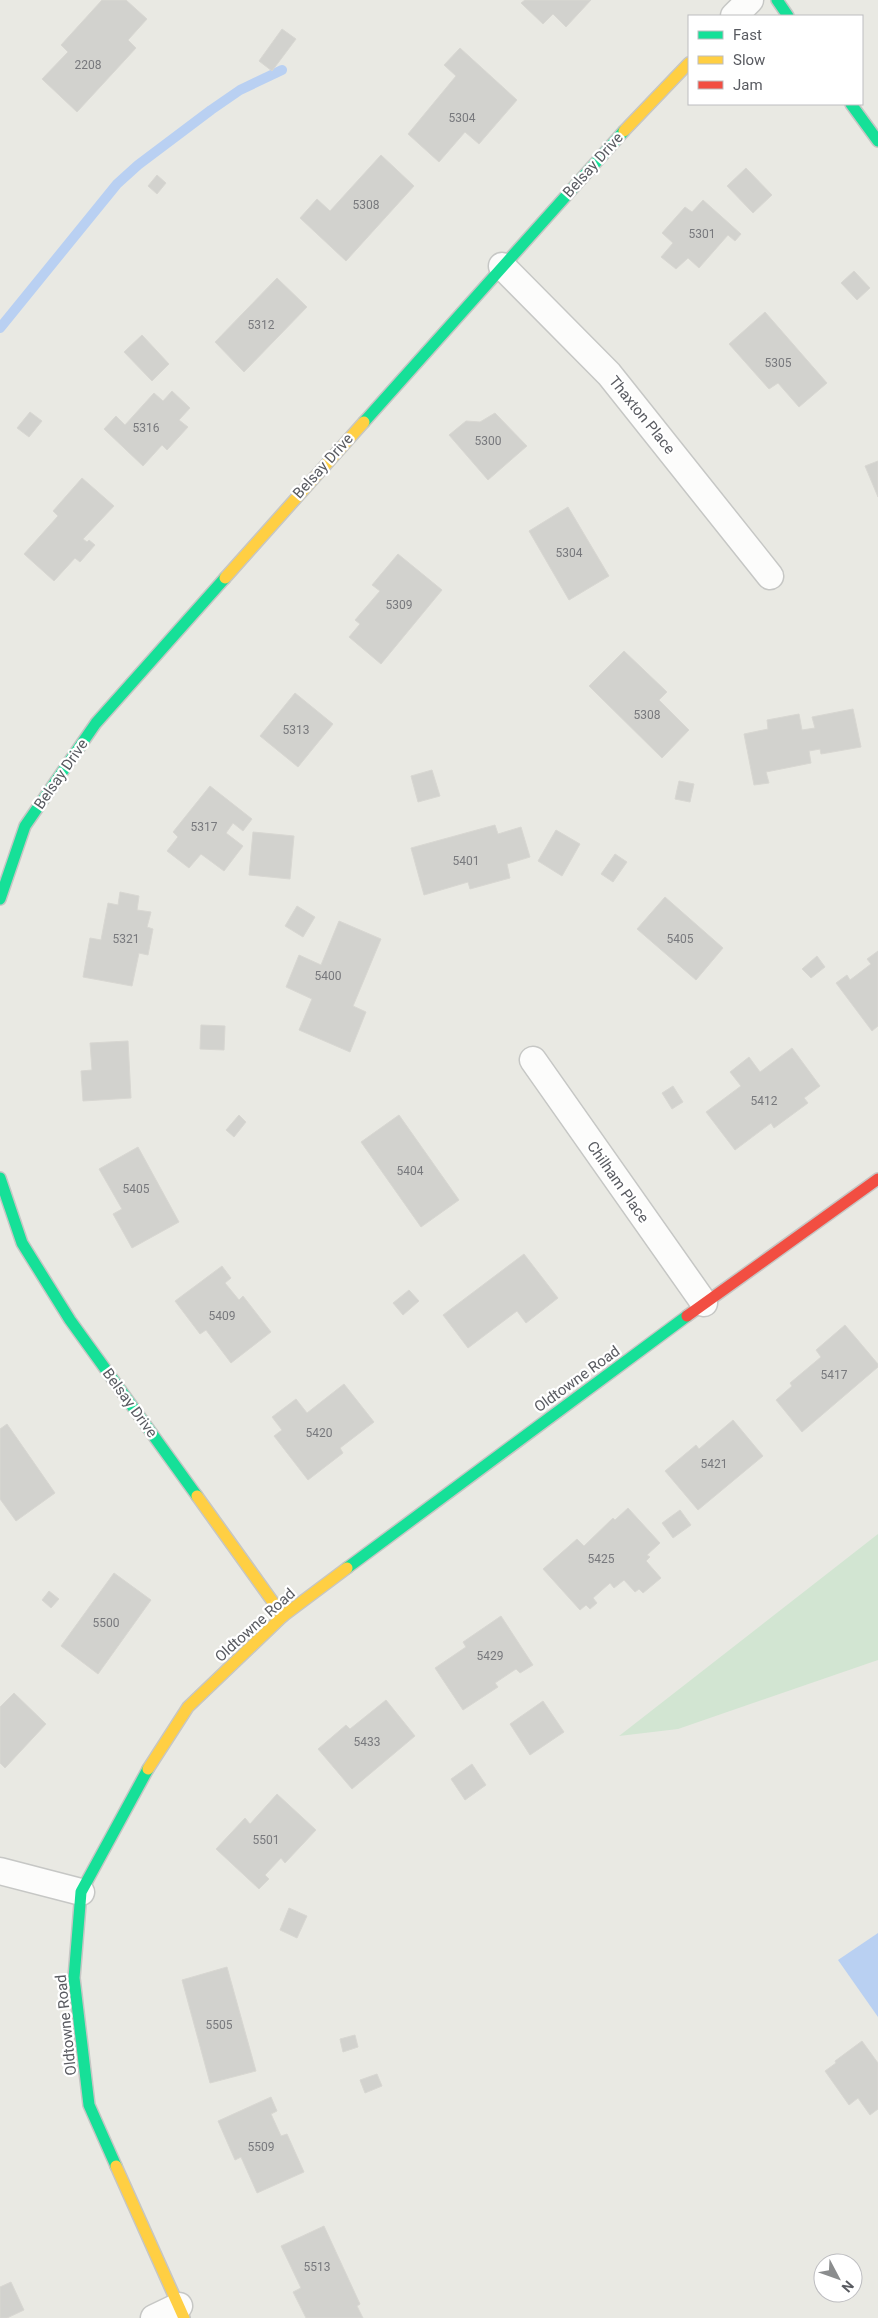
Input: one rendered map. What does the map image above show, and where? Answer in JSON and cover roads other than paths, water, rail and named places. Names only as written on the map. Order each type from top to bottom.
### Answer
[{"type":"street","points":[[735,15],[750,0]]},
{"type":"street","points":[[777,0],[787,15]]},
{"type":"street","name":"Belsay Drive","points":[[0,899],[26,826],[96,723],[502,266],[628,126],[688,64]]},
{"type":"street","points":[[852,105],[878,141]]},
{"type":"street","name":"Thaxton Place","points":[[502,266],[610,374],[770,576]]},
{"type":"street","name":"Chilham Place","points":[[533,1060],[704,1303]]},
{"type":"street","name":"Belsay Drive","points":[[0,1178],[22,1243],[70,1320],[283,1616]]},
{"type":"street","name":"Oldtowne Road","points":[[182,2312],[89,2105],[74,1978],[81,1892],[137,1786],[188,1707],[283,1616],[704,1303],[878,1179]]},
{"type":"street","points":[[0,1871],[81,1892]]},
{"type":"street","points":[[154,2318],[182,2312]]},
{"type":"water","points":[[878,1933],[878,2017],[838,1960]]},
{"type":"waterway","points":[[0,328],[117,184],[138,165],[211,110],[240,90],[282,70]]}]
